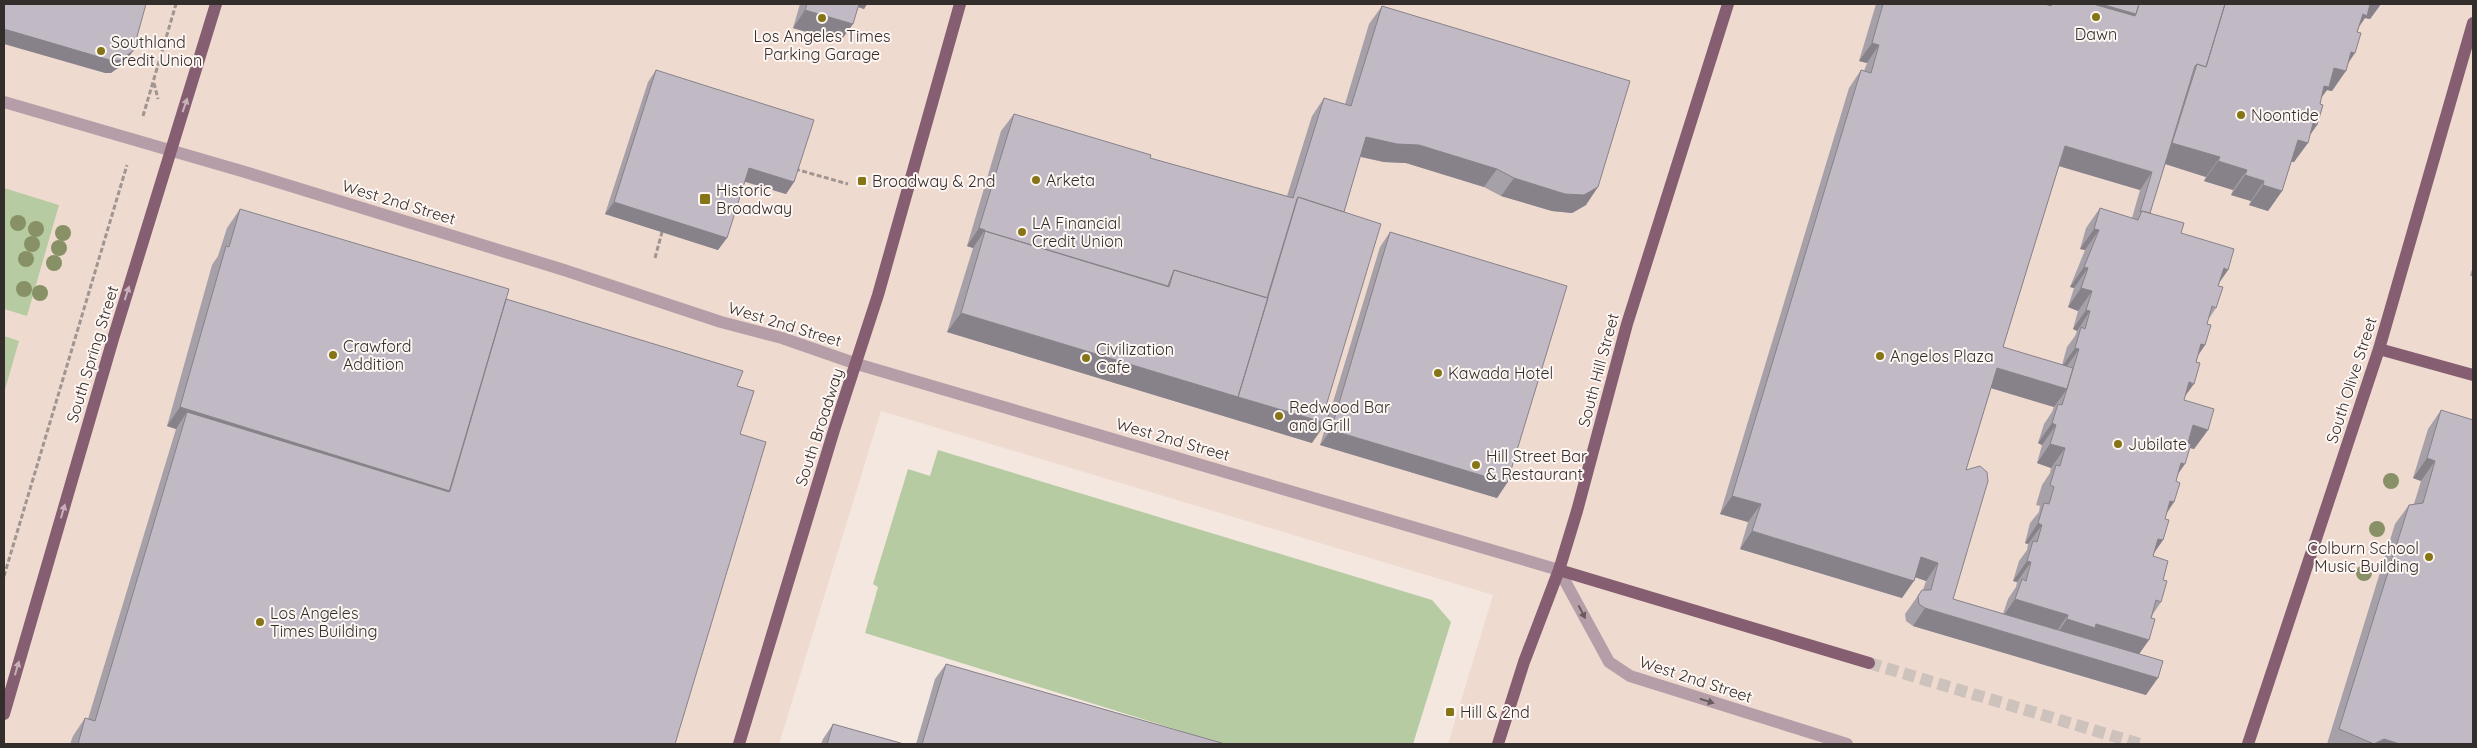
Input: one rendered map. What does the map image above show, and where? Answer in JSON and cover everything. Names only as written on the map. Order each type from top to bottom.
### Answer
[{"type":"main road","name":"South Spring Street","points":[[4,714],[170,151],[216,4]]},
{"type":"main road","name":"South Broadway","points":[[739,744],[834,430],[857,364],[960,4]]},
{"type":"main road","name":"South Hill Street","points":[[1498,744],[1524,662],[1559,570],[1577,511],[1627,324],[1728,4]]},
{"type":"main road","name":"South Olive Street","points":[[2248,744],[2379,350],[2473,23]]},
{"type":"main road","points":[[2379,350],[2473,375]]},
{"type":"main road","name":"West 2nd Street","points":[[1559,570],[1869,663]]},
{"type":"street","name":"West 2nd Street","points":[[4,102],[245,172],[555,267],[721,322],[782,338],[857,364],[1559,570],[1609,662],[1630,676],[1847,744]]},
{"type":"path","points":[[154,82],[176,4]]},
{"type":"path","points":[[794,168],[848,184]]},
{"type":"path","points":[[4,576],[117,193]]},
{"type":"path","points":[[655,258],[662,232]]},
{"type":"shaded area","points":[[4,4],[2473,4],[2473,744],[1448,744],[1493,595],[881,411],[779,744],[4,744]]},
{"type":"green space","points":[[4,188],[59,205],[27,316],[4,309]]},
{"type":"green space","points":[[4,336],[19,341],[4,393]]},
{"type":"green space","points":[[938,450],[1432,600],[1451,622],[1413,744],[1223,744],[865,633],[878,587],[873,584],[908,469],[930,476]]},
{"type":"building","points":[[4,4],[146,4],[133,51],[120,60],[113,61],[4,29]]},
{"type":"building","points":[[807,4],[859,4],[853,24],[805,10]]},
{"type":"building","name":"Angelos Plaza","points":[[1883,4],[2045,4],[2051,6],[2052,4],[2093,4],[2135,16],[2139,4],[2225,4],[2206,67],[2197,64],[2195,66],[2150,213],[2140,212],[2152,172],[2065,146],[2003,347],[2073,368],[2067,389],[1997,368],[1966,470],[1980,466],[1987,472],[1988,481],[1953,599],[2163,661],[2158,678],[1925,608],[1919,604],[1918,596],[1922,590],[1931,590],[1938,563],[1921,557],[1914,581],[1752,531],[1761,504],[1732,496],[1861,70],[1871,73],[1879,45],[1872,43]]},
{"type":"building","points":[[2101,4],[2139,4],[2136,14]]},
{"type":"building","name":"Noontide","points":[[2225,4],[2370,4],[2367,16],[2363,14],[2357,32],[2361,33],[2355,53],[2351,52],[2346,71],[2334,68],[2329,87],[2324,86],[2320,104],[2323,105],[2317,125],[2313,123],[2308,143],[2298,140],[2282,191],[2263,185],[2264,181],[2245,175],[2247,170],[2218,161],[2220,157],[2172,143],[2197,64],[2206,67]]},
{"type":"building","points":[[1382,6],[1630,81],[1598,187],[1584,195],[1565,194],[1514,178],[1497,169],[1419,145],[1397,144],[1366,137],[1344,212],[1298,197],[1267,298],[1174,270],[1168,286],[984,232],[985,230],[979,228],[1014,114],[1151,155],[1150,158],[1293,198],[1324,98],[1351,106]]},
{"type":"building","points":[[656,70],[814,120],[794,182],[749,168],[727,238],[614,202]]},
{"type":"building","points":[[1298,197],[1381,224],[1326,406],[1331,408],[1326,423],[1238,397]]},
{"type":"building","name":"Jubilate","points":[[2100,208],[2138,220],[2142,211],[2184,223],[2181,233],[2234,249],[2228,270],[2224,268],[2218,286],[2223,287],[2216,308],[2212,306],[2207,324],[2211,325],[2205,345],[2201,344],[2196,362],[2200,363],[2194,384],[2189,382],[2184,400],[2214,409],[2208,430],[2193,425],[2188,443],[2191,444],[2185,464],[2181,463],[2176,481],[2180,483],[2174,502],[2170,501],[2165,519],[2169,520],[2163,540],[2158,539],[2153,556],[2168,561],[2163,580],[2167,581],[2161,602],[2156,600],[2151,618],[2155,619],[2149,640],[2096,624],[2095,628],[2067,619],[2068,615],[2015,599],[2022,579],[2026,581],[2031,562],[2027,561],[2033,541],[2037,542],[2042,525],[2038,523],[2044,503],[2049,504],[2054,487],[2050,485],[2056,465],[2060,466],[2065,448],[2050,444],[2056,425],[2052,423],[2058,404],[2062,405],[2079,349],[2075,348],[2081,327],[2085,329],[2090,311],[2086,310],[2092,291],[2081,288],[2088,268],[2084,267],[2099,230],[2094,229]]},
{"type":"building","name":"Crawford Addition","points":[[240,209],[509,289],[450,491],[180,407],[226,246],[229,247]]},
{"type":"building","points":[[985,231],[1169,287],[1174,270],[1268,298],[1238,397],[961,313]]},
{"type":"building","name":"Kawada Hotel","points":[[1390,232],[1567,286],[1507,483],[1331,430]]},
{"type":"building","points":[[506,299],[743,371],[737,386],[754,391],[740,434],[766,442],[675,744],[78,744],[85,718],[95,721],[187,412],[449,492]]},
{"type":"building","name":"Colburn School Music Building","points":[[2441,410],[2473,420],[2473,744],[2400,744],[2384,739],[2374,744],[2339,729],[2409,505],[2423,503],[2435,461],[2427,458]]},
{"type":"building","points":[[946,664],[1225,744],[922,744]]},
{"type":"building","points":[[833,724],[904,744],[827,744]]},
{"type":"tunnel","points":[[1869,663],[2140,744]]},
{"type":"place","name":"Dawn","points":[[2096,17]]},
{"type":"place","name":"Los Angeles Times Parking Garage","points":[[822,18]]},
{"type":"place","name":"Southland Credit Union","points":[[101,51]]},
{"type":"place","name":"Noontide","points":[[2241,115]]},
{"type":"place","name":"Arketa","points":[[1036,180]]},
{"type":"place","name":"Broadway & 2nd","points":[[862,181]]},
{"type":"place","name":"Historic Broadway","points":[[705,199]]},
{"type":"place","name":"LA Financial Credit Union","points":[[1022,232]]},
{"type":"place","name":"Crawford Addition","points":[[333,355]]},
{"type":"place","name":"Angelos Plaza","points":[[1880,356]]},
{"type":"place","name":"Civilization Cafe","points":[[1086,358]]},
{"type":"place","name":"Kawada Hotel","points":[[1438,373]]},
{"type":"place","name":"Redwood Bar and Grill","points":[[1279,416]]},
{"type":"place","name":"Jubilate","points":[[2118,444]]},
{"type":"place","name":"Hill Street Bar & Restaurant","points":[[1476,465]]},
{"type":"place","name":"Colburn School Music Building","points":[[2429,557]]},
{"type":"place","name":"Los Angeles Times Building","points":[[260,622]]},
{"type":"place","name":"Hill & 2nd","points":[[1450,712]]}]
